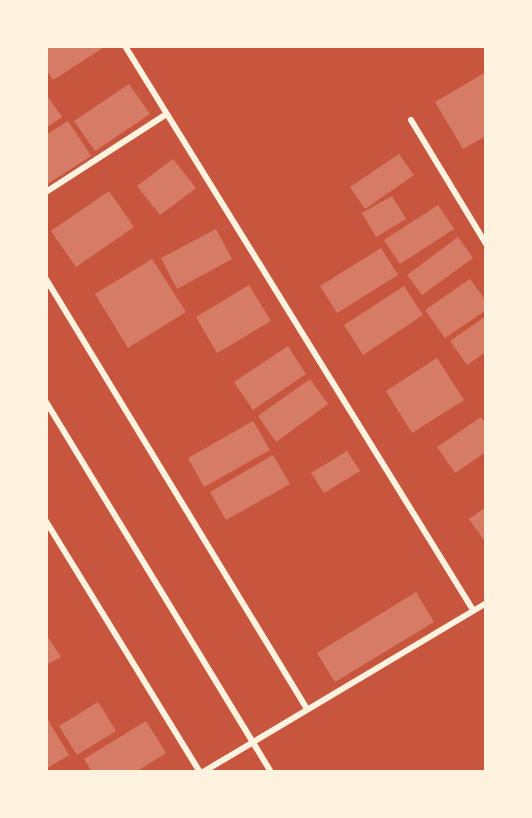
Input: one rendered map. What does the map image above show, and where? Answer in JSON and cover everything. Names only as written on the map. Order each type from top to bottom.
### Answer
[{"type":"street","points":[[125,46],[165,115],[473,610]]},
{"type":"street","points":[[46,192],[165,115]]},
{"type":"street","points":[[411,120],[486,244]]},
{"type":"street","points":[[46,279],[307,709]]},
{"type":"street","points":[[46,402],[271,771]]},
{"type":"street","points":[[46,521],[201,771],[486,603]]},
{"type":"building","points":[[46,46],[106,46],[53,80],[46,70]]},
{"type":"building","points":[[486,72],[486,136],[463,149],[435,102]]},
{"type":"building","points":[[129,84],[150,114],[95,151],[74,121]]},
{"type":"building","points":[[46,94],[62,117],[46,128]]},
{"type":"building","points":[[68,121],[91,156],[46,185],[46,135]]},
{"type":"building","points":[[399,154],[414,175],[365,209],[350,187]]},
{"type":"building","points":[[173,159],[196,188],[160,215],[137,186]]},
{"type":"building","points":[[109,191],[134,227],[76,267],[51,231]]},
{"type":"building","points":[[392,196],[406,219],[376,237],[362,213]]},
{"type":"building","points":[[438,205],[454,229],[400,264],[384,240]]},
{"type":"building","points":[[216,229],[232,259],[177,289],[161,258]]},
{"type":"building","points":[[458,237],[473,258],[422,295],[407,275]]},
{"type":"building","points":[[381,248],[398,275],[337,313],[320,286]]},
{"type":"building","points":[[152,259],[186,312],[128,348],[95,294]]},
{"type":"building","points":[[470,279],[486,301],[486,310],[445,338],[425,310]]},
{"type":"building","points":[[249,285],[271,321],[217,353],[196,317]]},
{"type":"building","points":[[404,286],[423,315],[363,355],[344,325]]},
{"type":"building","points":[[486,316],[486,352],[467,365],[450,341]]},
{"type":"building","points":[[288,346],[306,374],[253,410],[234,382]]},
{"type":"building","points":[[437,358],[464,400],[412,433],[386,391]]},
{"type":"building","points":[[310,379],[328,404],[276,442],[258,416]]},
{"type":"building","points":[[481,417],[486,424],[486,452],[455,473],[437,447]]},
{"type":"building","points":[[253,421],[270,450],[204,487],[188,458]]},
{"type":"building","points":[[347,451],[360,471],[324,493],[311,473]]},
{"type":"building","points":[[273,455],[290,484],[226,520],[210,492]]},
{"type":"building","points":[[486,507],[486,543],[469,519]]},
{"type":"building","points":[[416,592],[434,622],[335,682],[317,653]]},
{"type":"building","points":[[46,634],[61,657],[46,665]]},
{"type":"building","points":[[98,702],[116,731],[77,755],[59,726]]},
{"type":"building","points":[[48,720],[69,755],[46,769],[46,721]]},
{"type":"building","points":[[146,721],[166,753],[136,772],[92,772],[84,759]]}]
